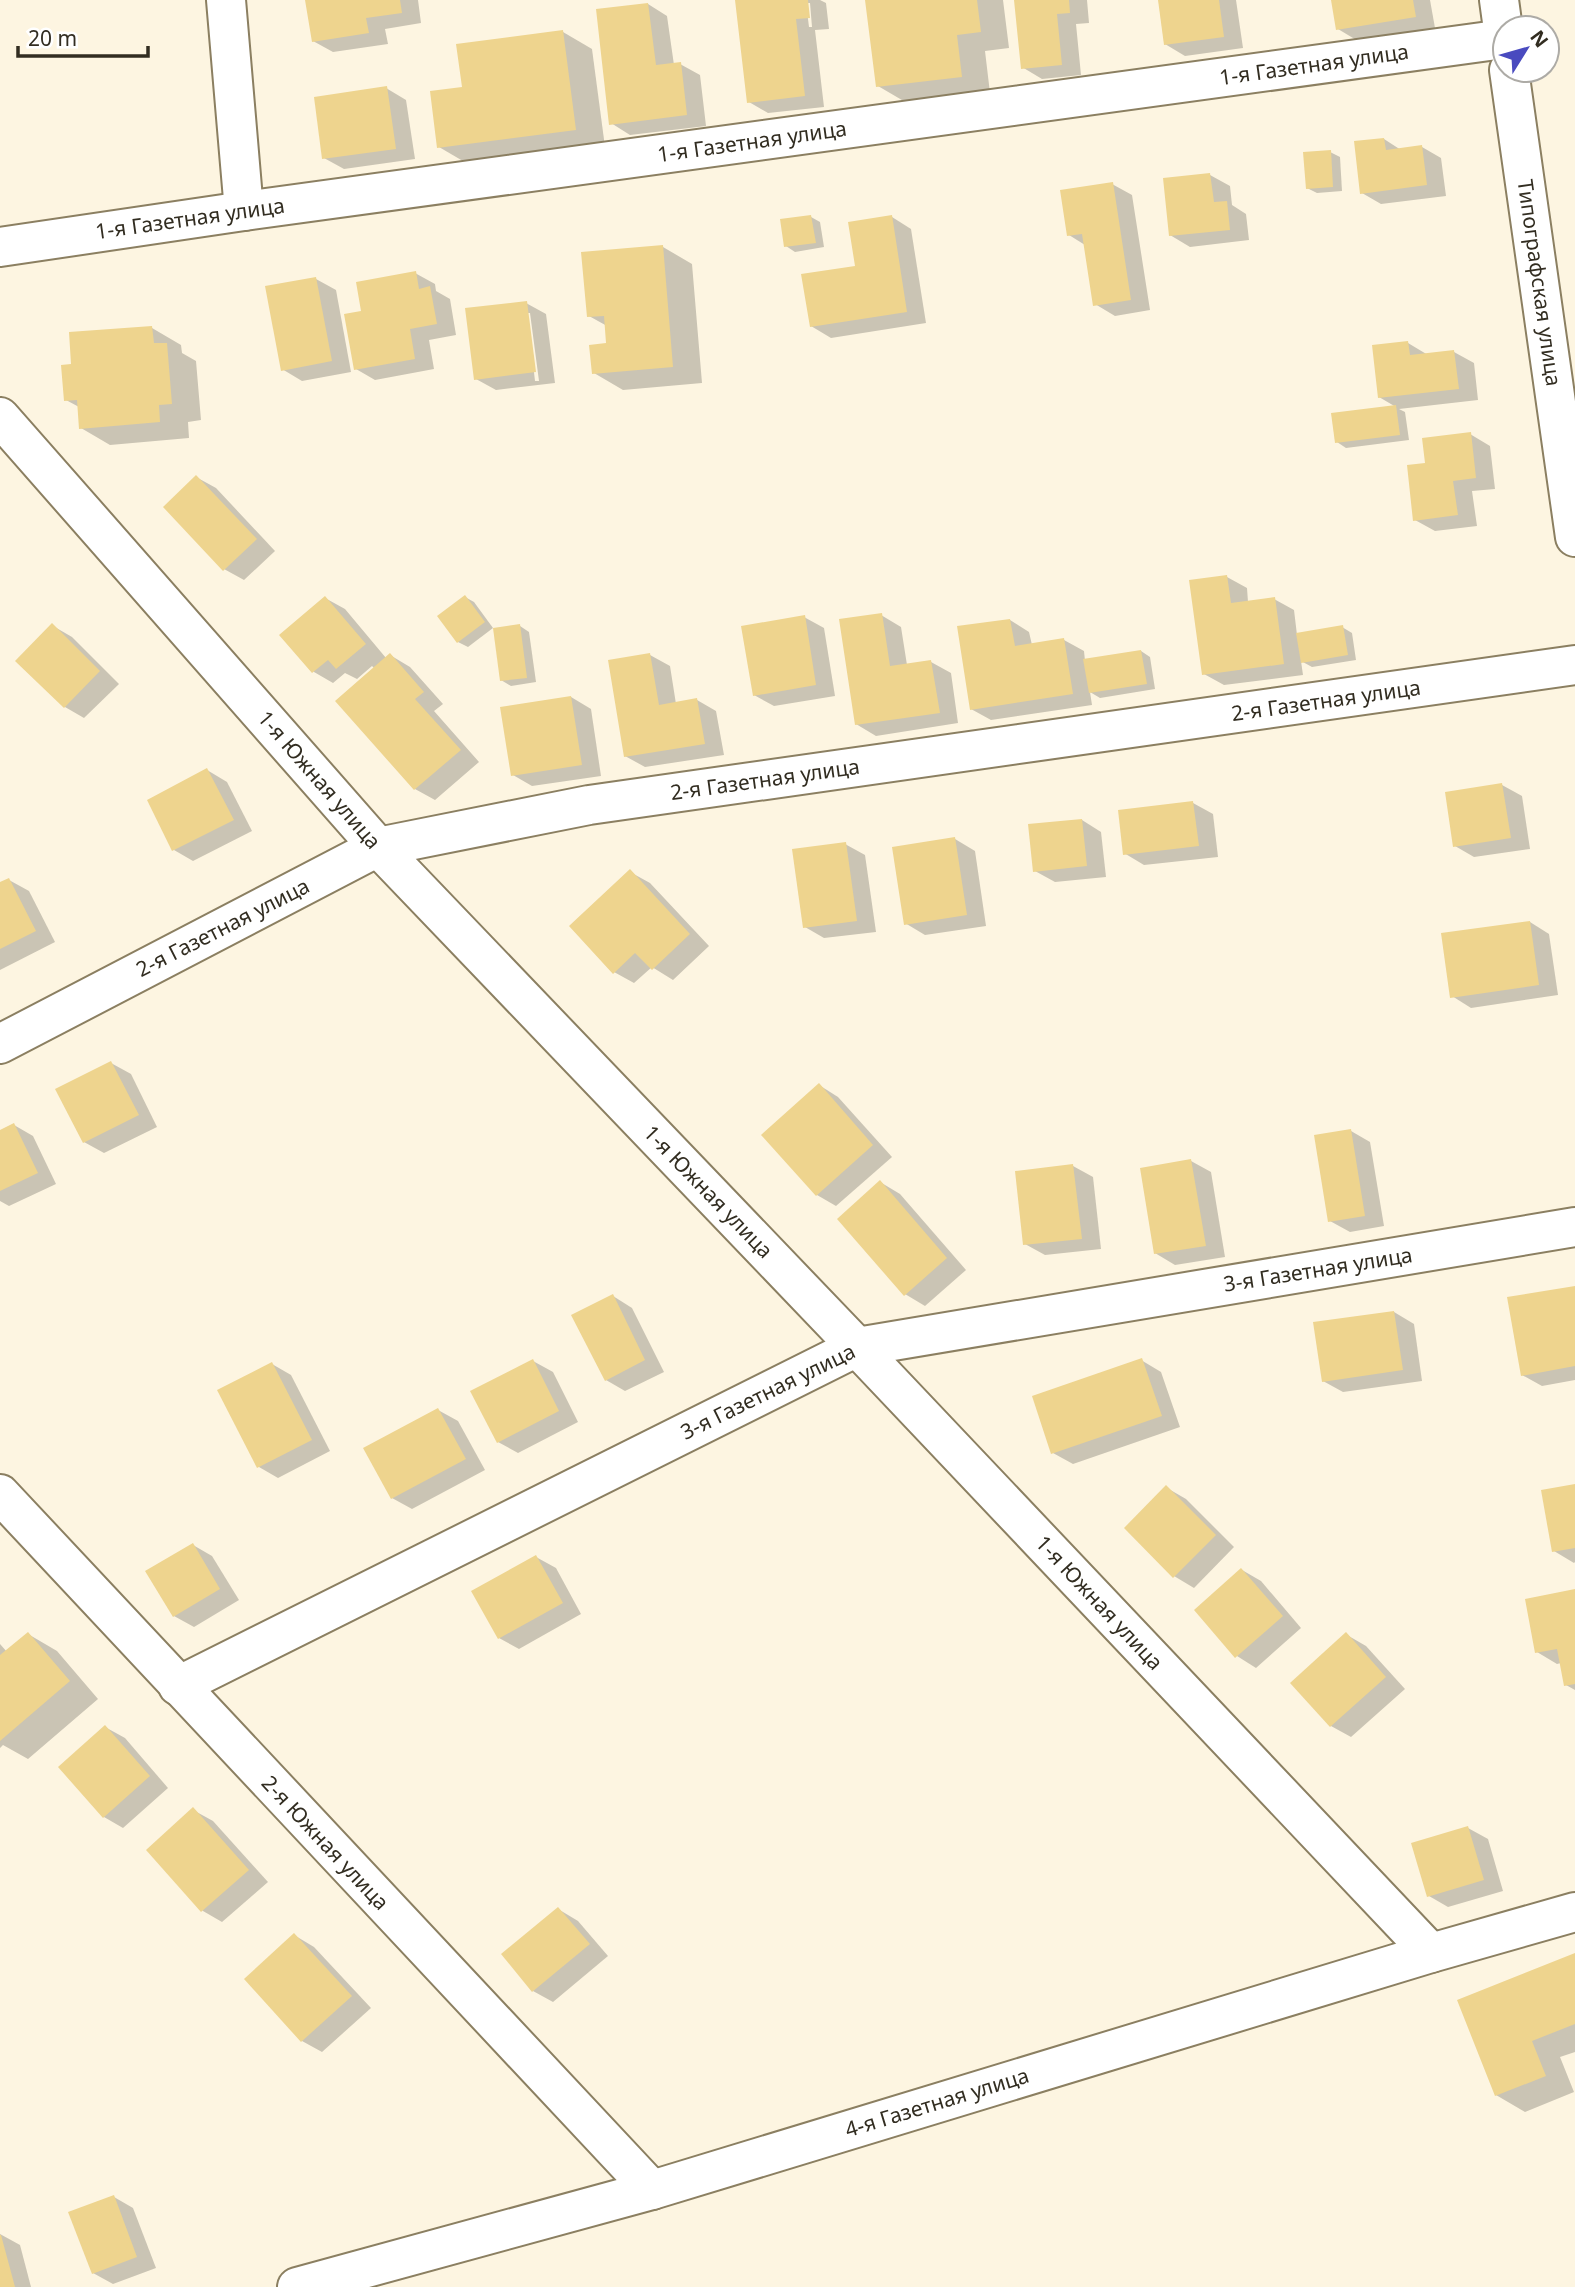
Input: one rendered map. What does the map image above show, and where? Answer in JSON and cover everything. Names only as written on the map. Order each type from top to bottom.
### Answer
[{"type":"street","points":[[226,0],[244,211]]},
{"type":"street","name":"1-я Газетная улица","points":[[0,247],[244,211],[1491,44]]},
{"type":"street","name":"Типографская улица","points":[[1511,84],[1575,537]]},
{"type":"street","name":"1-я Южная улица","points":[[0,417],[378,848],[857,1347],[1431,1953]]},
{"type":"street","name":"2-я Газетная улица","points":[[0,1044],[378,848],[589,805],[1575,665]]},
{"type":"street","name":"3-я Газетная улица","points":[[178,1686],[857,1347],[1575,1227]]},
{"type":"street","name":"2-я Южная улица","points":[[0,1494],[652,2190]]},
{"type":"street","name":"4-я Газетная улица","points":[[298,2287],[652,2190],[1431,1953],[1575,1912]]},
{"type":"building","points":[[305,0],[400,0],[402,13],[366,18],[369,33],[312,42]]},
{"type":"building","points":[[735,0],[808,0],[810,18],[796,19],[805,96],[747,103]]},
{"type":"building","points":[[865,0],[977,0],[981,32],[957,35],[962,77],[876,87]]},
{"type":"building","points":[[1014,0],[1069,0],[1070,13],[1057,14],[1062,65],[1021,69]]},
{"type":"building","points":[[1158,0],[1219,0],[1224,37],[1164,45]]},
{"type":"building","points":[[1331,0],[1413,0],[1416,17],[1336,30]]},
{"type":"building","points":[[648,3],[656,65],[681,62],[687,115],[609,125],[596,9]]},
{"type":"building","points":[[563,30],[576,130],[437,148],[430,91],[462,87],[456,44]]},
{"type":"building","points":[[387,86],[396,149],[322,159],[314,97]]},
{"type":"building","points":[[1384,138],[1386,150],[1422,145],[1427,185],[1360,194],[1354,141]]},
{"type":"building","points":[[1331,150],[1333,187],[1306,189],[1303,152]]},
{"type":"building","points":[[1210,173],[1214,202],[1227,201],[1230,230],[1169,236],[1163,178]]},
{"type":"building","points":[[1113,182],[1131,300],[1093,306],[1082,234],[1067,236],[1060,190]]},
{"type":"building","points":[[811,215],[816,243],[784,247],[780,219]]},
{"type":"building","points":[[892,215],[907,312],[810,327],[801,274],[855,266],[848,222]]},
{"type":"building","points":[[663,245],[673,367],[592,374],[589,345],[606,343],[604,316],[587,317],[581,252]]},
{"type":"building","points":[[416,271],[419,289],[430,286],[437,324],[410,329],[415,359],[354,370],[344,314],[361,311],[356,282]]},
{"type":"building","points":[[316,277],[332,361],[281,371],[265,286]]},
{"type":"building","points":[[527,301],[536,372],[474,380],[465,308]]},
{"type":"building","points":[[152,326],[154,343],[167,343],[172,404],[159,405],[160,422],[79,429],[77,400],[64,401],[61,365],[71,364],[69,332]]},
{"type":"building","points":[[1408,341],[1410,355],[1454,350],[1459,389],[1378,398],[1372,345]]},
{"type":"building","points":[[1396,405],[1400,435],[1335,443],[1331,413]]},
{"type":"building","points":[[1471,432],[1476,478],[1453,481],[1458,515],[1413,521],[1407,465],[1425,463],[1422,438]]},
{"type":"building","points":[[196,475],[257,539],[223,571],[163,507]]},
{"type":"building","points":[[1227,575],[1231,603],[1275,597],[1284,664],[1202,675],[1189,580]]},
{"type":"building","points":[[465,595],[485,622],[457,643],[437,616]]},
{"type":"building","points":[[325,596],[366,644],[336,669],[328,660],[312,673],[279,635]]},
{"type":"building","points":[[882,613],[890,666],[931,660],[940,713],[855,725],[839,619]]},
{"type":"building","points":[[805,615],[816,685],[753,696],[741,626]]},
{"type":"building","points":[[1010,619],[1015,646],[1064,638],[1073,694],[970,710],[957,626]]},
{"type":"building","points":[[52,623],[100,671],[64,708],[15,661]]},
{"type":"building","points":[[520,624],[527,678],[500,681],[493,628]]},
{"type":"building","points":[[1343,625],[1348,655],[1301,663],[1296,633]]},
{"type":"building","points":[[1141,650],[1147,684],[1089,693],[1083,659]]},
{"type":"building","points":[[390,653],[424,692],[415,699],[461,750],[414,790],[335,701]]},
{"type":"building","points":[[650,653],[659,705],[697,698],[705,744],[624,757],[608,660]]},
{"type":"building","points":[[571,696],[582,765],[511,776],[500,707]]},
{"type":"building","points":[[207,768],[234,820],[172,851],[147,800]]},
{"type":"building","points":[[1502,783],[1511,838],[1453,847],[1445,792]]},
{"type":"building","points":[[1193,801],[1199,846],[1123,855],[1118,810]]},
{"type":"building","points":[[1082,819],[1087,866],[1033,872],[1028,824]]},
{"type":"building","points":[[955,837],[967,915],[904,925],[892,847]]},
{"type":"building","points":[[846,842],[857,921],[803,928],[792,849]]},
{"type":"building","points":[[630,869],[690,934],[652,970],[635,953],[613,974],[569,926]]},
{"type":"building","points":[[9,878],[36,931],[0,949],[0,882]]},
{"type":"building","points":[[1530,921],[1539,985],[1450,998],[1441,933]]},
{"type":"building","points":[[111,1061],[139,1115],[83,1143],[55,1089]]},
{"type":"building","points":[[819,1083],[873,1145],[816,1196],[761,1135]]},
{"type":"building","points":[[14,1123],[38,1173],[0,1191],[0,1130]]},
{"type":"building","points":[[1351,1129],[1365,1216],[1328,1222],[1314,1135]]},
{"type":"building","points":[[1191,1159],[1206,1246],[1154,1254],[1140,1168]]},
{"type":"building","points":[[1073,1164],[1082,1239],[1023,1245],[1015,1171]]},
{"type":"building","points":[[880,1180],[947,1258],[904,1296],[837,1219]]},
{"type":"building","points":[[1575,1286],[1575,1366],[1521,1376],[1507,1297]]},
{"type":"building","points":[[613,1294],[645,1360],[605,1381],[571,1315]]},
{"type":"building","points":[[1394,1311],[1403,1370],[1322,1382],[1313,1322]]},
{"type":"building","points":[[1142,1358],[1162,1416],[1051,1454],[1032,1396]]},
{"type":"building","points":[[533,1359],[559,1411],[497,1443],[470,1391]]},
{"type":"building","points":[[272,1362],[312,1440],[257,1468],[217,1390]]},
{"type":"building","points":[[438,1408],[466,1459],[391,1499],[363,1448]]},
{"type":"building","points":[[1575,1484],[1575,1548],[1552,1552],[1541,1490]]},
{"type":"building","points":[[1166,1485],[1216,1535],[1173,1578],[1124,1528]]},
{"type":"building","points":[[193,1543],[220,1589],[173,1617],[145,1571]]},
{"type":"building","points":[[536,1555],[563,1603],[498,1639],[471,1591]]},
{"type":"building","points":[[1241,1568],[1283,1616],[1235,1658],[1194,1610]]},
{"type":"building","points":[[1575,1589],[1575,1684],[1564,1686],[1557,1649],[1535,1653],[1525,1599]]},
{"type":"building","points":[[28,1632],[70,1681],[0,1741],[0,1655]]},
{"type":"building","points":[[1346,1632],[1386,1677],[1330,1727],[1290,1683]]},
{"type":"building","points":[[105,1725],[150,1776],[103,1818],[58,1767]]},
{"type":"building","points":[[193,1807],[249,1870],[201,1912],[146,1850]]},
{"type":"building","points":[[1468,1826],[1484,1880],[1427,1897],[1411,1843]]},
{"type":"building","points":[[558,1907],[590,1944],[532,1992],[501,1954]]},
{"type":"building","points":[[294,1933],[352,1996],[301,2042],[244,1979]]},
{"type":"building","points":[[1575,1953],[1575,2024],[1532,2041],[1546,2076],[1495,2096],[1457,2000]]},
{"type":"building","points":[[114,2195],[137,2257],[92,2274],[68,2212]]},
{"type":"building","points":[[1,2235],[15,2287],[0,2287]]}]
